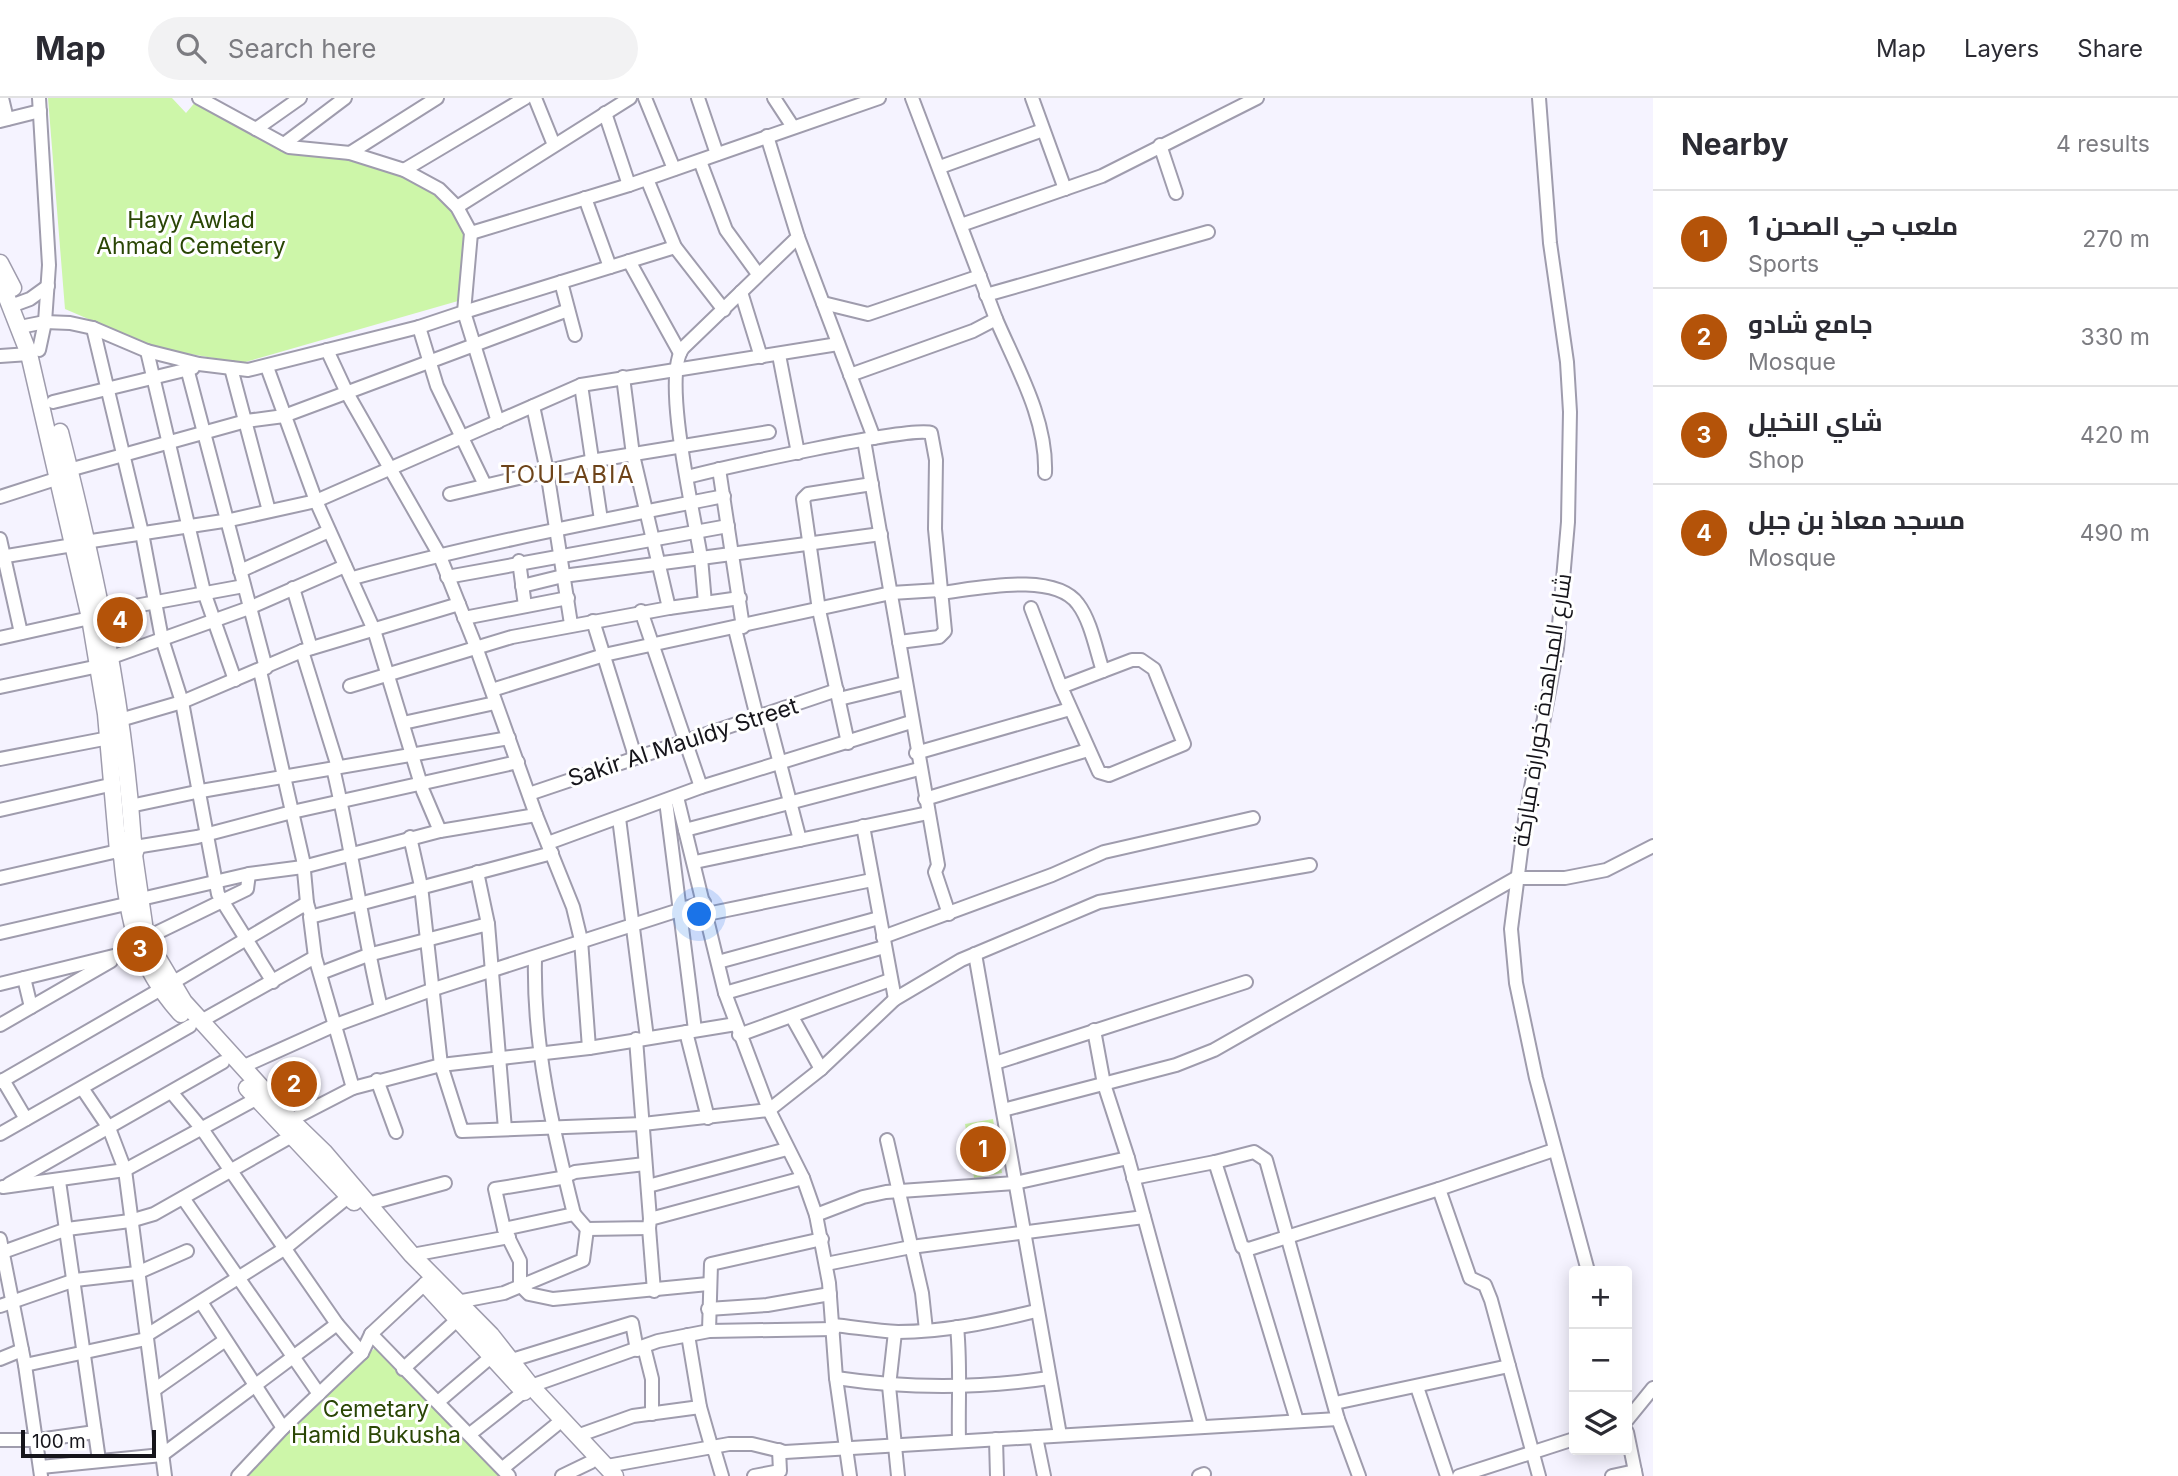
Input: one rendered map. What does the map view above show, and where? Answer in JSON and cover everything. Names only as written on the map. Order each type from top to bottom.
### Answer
[{"type":"main road","points":[[0,263],[16,305]]},
{"type":"main road","points":[[0,280],[32,325],[34,352],[96,615],[104,662],[120,720],[131,806],[127,849]]},
{"type":"main road","points":[[34,352],[53,402],[64,474]]},
{"type":"main road","points":[[104,662],[114,784],[127,849],[134,901],[136,947],[223,1062],[256,1099],[291,1129],[324,1152],[412,1255],[458,1319],[492,1356],[577,1436],[604,1470]]},
{"type":"main road","points":[[195,1023],[242,1067],[349,1196],[429,1280],[457,1302],[512,1360],[528,1389],[556,1425],[604,1470]]},
{"type":"street","points":[[2,98],[3,120],[40,105],[48,286],[32,325],[70,323],[93,328],[194,368]]},
{"type":"street","points":[[257,129],[300,98]]},
{"type":"street","points":[[284,144],[345,98]]},
{"type":"street","points":[[350,153],[437,98]]},
{"type":"street","points":[[404,170],[525,98]]},
{"type":"street","points":[[535,98],[554,145]]},
{"type":"street","points":[[457,207],[629,98]]},
{"type":"street","points":[[645,98],[674,169]]},
{"type":"street","points":[[698,98],[717,154]]},
{"type":"street","points":[[774,98],[793,127]]},
{"type":"street","points":[[835,98],[840,111]]},
{"type":"street","points":[[471,233],[629,185],[879,98]]},
{"type":"street","points":[[912,98],[986,295],[1038,418],[1046,452],[1045,474]]},
{"type":"street","points":[[1032,98],[1065,189]]},
{"type":"street","points":[[961,225],[1102,177],[1160,145],[1257,98]]},
{"type":"street","name":"شارع المجاهدة خورارة مباركة","points":[[1539,98],[1550,243],[1567,362],[1570,412],[1568,522],[1557,648],[1516,877],[1511,929],[1516,983],[1554,1150],[1587,1266]]},
{"type":"street","points":[[201,99],[284,144],[350,153],[404,170],[439,189],[457,207],[471,233],[464,312],[498,422]]},
{"type":"street","points":[[605,113],[629,185]]},
{"type":"street","points":[[940,167],[1043,130]]},
{"type":"street","points":[[766,136],[798,237],[850,375],[869,439],[872,484],[916,753],[938,866],[935,872],[949,914]]},
{"type":"street","points":[[1160,145],[1176,193]]},
{"type":"street","points":[[700,161],[726,230],[758,274]]},
{"type":"street","points":[[647,179],[674,247],[724,310]]},
{"type":"street","points":[[585,198],[610,267]]},
{"type":"street","points":[[986,295],[1208,232]]},
{"type":"street","points":[[705,603],[701,558],[681,448],[676,368],[680,353],[798,237]]},
{"type":"street","points":[[53,402],[194,368],[248,370],[267,367],[419,327],[674,247]]},
{"type":"street","points":[[629,261],[680,353]]},
{"type":"street","points":[[823,303],[868,314],[980,276]]},
{"type":"street","points":[[561,282],[575,335]]},
{"type":"street","points":[[16,305],[48,286]]},
{"type":"street","points":[[741,292],[761,357]]},
{"type":"street","points":[[0,497],[122,456],[246,421],[284,416],[428,360],[568,310]]},
{"type":"street","points":[[850,375],[973,331],[996,319]]},
{"type":"street","points":[[419,327],[446,407],[485,485]]},
{"type":"street","points":[[93,328],[142,533],[162,639],[182,702],[201,791],[216,882],[221,900],[273,982]]},
{"type":"street","points":[[2,557],[230,520],[316,501],[581,385],[838,344]]},
{"type":"street","points":[[327,350],[347,393],[439,554],[476,647],[536,815],[573,907],[581,940],[589,1048]]},
{"type":"street","points":[[147,351],[204,592],[235,680]]},
{"type":"street","points":[[0,356],[34,352]]},
{"type":"street","points":[[779,355],[798,453]]},
{"type":"street","points":[[267,367],[316,501],[353,578],[374,630],[420,783],[440,831]]},
{"type":"street","points":[[194,368],[285,776],[303,866],[315,957],[353,1088]]},
{"type":"street","points":[[231,368],[269,511]]},
{"type":"street","points":[[623,377],[633,455],[669,608]]},
{"type":"street","points":[[581,385],[601,520]]},
{"type":"street","points":[[533,406],[547,471],[571,624]]},
{"type":"street","points":[[687,477],[869,439],[925,430],[931,433],[937,470],[935,529],[940,592],[946,626],[944,635],[899,642]]},
{"type":"street","points":[[450,494],[592,461],[769,432]]},
{"type":"street","points":[[719,469],[740,598],[739,628],[762,716],[781,763],[800,840]]},
{"type":"street","points":[[848,743],[819,610],[804,496],[872,484]]},
{"type":"street","points":[[353,578],[439,554],[556,528],[724,496]]},
{"type":"street","points":[[447,576],[519,561],[728,526]]},
{"type":"street","points":[[240,571],[329,531]]},
{"type":"street","points":[[522,586],[563,576],[881,534]]},
{"type":"street","points":[[0,539],[21,633]]},
{"type":"street","points":[[519,561],[525,606]]},
{"type":"street","points":[[0,687],[104,662],[249,608],[345,566]]},
{"type":"street","points":[[403,723],[494,696],[604,654],[739,628],[891,593],[940,592],[1032,584],[1063,592],[1081,609],[1103,671]]},
{"type":"street","points":[[0,638],[154,601],[244,586]]},
{"type":"street","points":[[293,588],[335,768],[357,904],[381,1008]]},
{"type":"street","points":[[464,618],[568,598]]},
{"type":"street","points":[[349,686],[476,647],[571,624],[640,611],[740,598]]},
{"type":"street","points":[[120,720],[182,702],[307,650],[459,604]]},
{"type":"street","points":[[1031,608],[1061,687],[1070,709],[1099,772],[1109,775],[1184,744],[1154,669],[1148,663],[1132,660],[1061,687]]},
{"type":"street","points":[[640,611],[654,644],[701,787]]},
{"type":"street","points":[[593,621],[635,756]]},
{"type":"street","name":"Sakir Al Mauldy Street","points":[[529,793],[762,716],[838,695],[905,683]]},
{"type":"street","points":[[916,753],[1070,709]]},
{"type":"street","points":[[310,917],[477,872],[550,848],[701,787],[911,722]]},
{"type":"street","points":[[0,759],[109,738]]},
{"type":"street","points":[[131,806],[201,791],[509,738]]},
{"type":"street","points":[[925,799],[1088,750]]},
{"type":"street","points":[[0,878],[518,762]]},
{"type":"street","points":[[685,830],[919,769]]},
{"type":"street","points":[[0,810],[114,784]]},
{"type":"street","points":[[672,799],[695,862],[725,993],[769,1110],[803,1178],[816,1215],[830,1294],[836,1378],[850,1476]]},
{"type":"street","points":[[672,799],[690,1031],[708,1118]]},
{"type":"street","points":[[695,862],[928,813]]},
{"type":"street","points":[[0,933],[250,874],[303,866],[410,837],[536,815]]},
{"type":"street","points":[[619,818],[634,926],[654,1291]]},
{"type":"street","points":[[725,993],[884,942],[1104,852],[1253,818]]},
{"type":"street","points":[[863,826],[895,999]]},
{"type":"street","points":[[410,837],[421,886],[441,1065],[463,1131],[643,1124],[769,1110],[821,1069],[895,999],[975,954],[1099,902],[1310,865]]},
{"type":"street","points":[[1003,1110],[1176,1065],[1214,1050],[1516,877],[1565,877],[1606,870],[1653,846]]},
{"type":"street","points":[[477,872],[488,924],[505,1129]]},
{"type":"street","points":[[0,1025],[221,900],[247,889],[250,874]]},
{"type":"street","points":[[242,1067],[333,1026],[381,1008],[535,959],[581,940],[681,911],[872,880]]},
{"type":"street","points":[[26,1119],[2,1078],[167,986],[307,903]]},
{"type":"street","points":[[718,962],[879,918]]},
{"type":"street","points":[[321,973],[368,955],[488,924]]},
{"type":"street","points":[[0,984],[136,947]]},
{"type":"street","points":[[975,954],[1060,1435]]},
{"type":"street","points":[[0,1134],[315,957]]},
{"type":"street","points":[[457,1302],[504,1293],[583,1260],[587,1229],[575,1214],[553,1126],[540,1054],[534,999],[535,959]]},
{"type":"street","points":[[24,978],[31,1007]]},
{"type":"street","points":[[337,1324],[162,1455],[99,1460],[41,1471],[14,1300],[1,1248],[67,1229],[130,1222],[154,1214],[231,1171],[353,1088],[377,1080],[441,1065],[589,1048],[690,1031],[738,1030],[792,1017],[890,980]]},
{"type":"street","points":[[995,1063],[1246,982]]},
{"type":"street","points":[[792,1017],[821,1069]]},
{"type":"street","points":[[1094,1030],[1104,1084],[1128,1158],[1201,1426]]},
{"type":"street","points":[[1,1188],[223,1062]]},
{"type":"street","points":[[377,1080],[396,1132]]},
{"type":"street","points":[[82,1088],[109,1128],[124,1170],[165,1476]]},
{"type":"street","points":[[172,1093],[202,1129],[337,1324],[362,1353]]},
{"type":"street","points":[[1,1188],[124,1170],[256,1099]]},
{"type":"street","points":[[887,1140],[926,1330]]},
{"type":"street","points":[[648,1186],[787,1149]]},
{"type":"street","points":[[1245,1249],[1554,1150]]},
{"type":"street","points":[[1133,1178],[1254,1152],[1263,1155],[1338,1419],[1359,1476]]},
{"type":"street","points":[[816,1215],[863,1197],[899,1190],[1015,1183],[1128,1158]]},
{"type":"street","points":[[1215,1162],[1242,1247],[1245,1249],[1297,1421]]},
{"type":"street","points":[[645,1164],[565,1175],[495,1189],[506,1233],[520,1261],[520,1285],[529,1294],[553,1299],[708,1284]]},
{"type":"street","points":[[587,1229],[650,1223],[803,1178]]},
{"type":"street","points":[[59,1181],[99,1460]]},
{"type":"street","points":[[368,1204],[445,1182]]},
{"type":"street","points":[[1439,1189],[1469,1278],[1485,1285],[1539,1476]]},
{"type":"street","points":[[25,1365],[147,1337],[284,1249],[349,1196]]},
{"type":"street","points":[[183,1198],[319,1394]]},
{"type":"street","points":[[412,1255],[575,1214]]},
{"type":"street","points":[[826,1264],[911,1247],[1144,1217]]},
{"type":"street","points":[[709,1331],[708,1284],[711,1264],[822,1239]]},
{"type":"street","points":[[0,1306],[75,1280],[137,1273],[187,1251]]},
{"type":"street","points":[[238,1476],[283,1428],[362,1353],[371,1334],[429,1280]]},
{"type":"street","points":[[708,1309],[766,1305],[830,1294]]},
{"type":"street","points":[[201,1302],[283,1428]]},
{"type":"street","points":[[470,1434],[528,1389],[640,1348],[688,1335],[709,1331],[833,1327],[895,1332],[926,1330],[957,1327],[1036,1311]]},
{"type":"street","points":[[403,1369],[458,1319]]},
{"type":"street","points":[[512,1360],[632,1323],[652,1379],[652,1413]]},
{"type":"street","points":[[957,1327],[961,1364],[958,1388],[959,1440]]},
{"type":"street","points":[[895,1332],[890,1387],[893,1444],[898,1476]]},
{"type":"street","points":[[371,1334],[506,1472],[556,1425]]},
{"type":"street","points":[[688,1335],[700,1407],[722,1476]]},
{"type":"street","points":[[154,1391],[224,1340]]},
{"type":"street","points":[[0,1359],[22,1350]]},
{"type":"street","points":[[438,1402],[492,1356]]},
{"type":"street","points":[[1335,1403],[1509,1366]]},
{"type":"street","points":[[836,1378],[890,1387],[958,1388],[1049,1378]]},
{"type":"street","points":[[1418,1387],[1447,1476]]},
{"type":"street","points":[[1632,1414],[1653,1388]]},
{"type":"street","points":[[577,1436],[634,1416],[700,1407]]},
{"type":"street","points":[[562,1476],[744,1443],[779,1450],[845,1448],[1201,1426],[1238,1427],[1338,1419]]},
{"type":"street","points":[[0,1440],[38,1440],[95,1432]]},
{"type":"street","points":[[1036,1437],[1040,1475]]},
{"type":"street","points":[[996,1439],[997,1476]]},
{"type":"street","points":[[1459,1476],[1569,1441]]},
{"type":"street","points":[[754,1476],[780,1471],[779,1450]]},
{"type":"street","points":[[1612,1476],[1636,1474],[1632,1455]]},
{"type":"green space","name":"Hayy Awlad Ahmad Cemetery","points":[[48,98],[172,98],[186,113],[197,100],[289,150],[350,155],[445,190],[474,225],[465,287],[458,301],[242,363],[156,348],[65,309]]},
{"type":"green space","points":[[993,1119],[1002,1173],[974,1178],[965,1124]]},
{"type":"green space","name":"Cemetary Hamid Bukusha","points":[[377,1346],[505,1476],[248,1476],[266,1451]]},
{"type":"place","name":"مسجد معاذ بن جبل","points":[[120,620]]},
{"type":"place","name":"شاي النخيل","points":[[140,949]]},
{"type":"place","name":"جامع شادو","points":[[294,1084]]},
{"type":"place","name":"ملعب حي الصحن 1","points":[[983,1149]]},
{"type":"district","name":"TOULABIA","points":[[568,474]]}]
